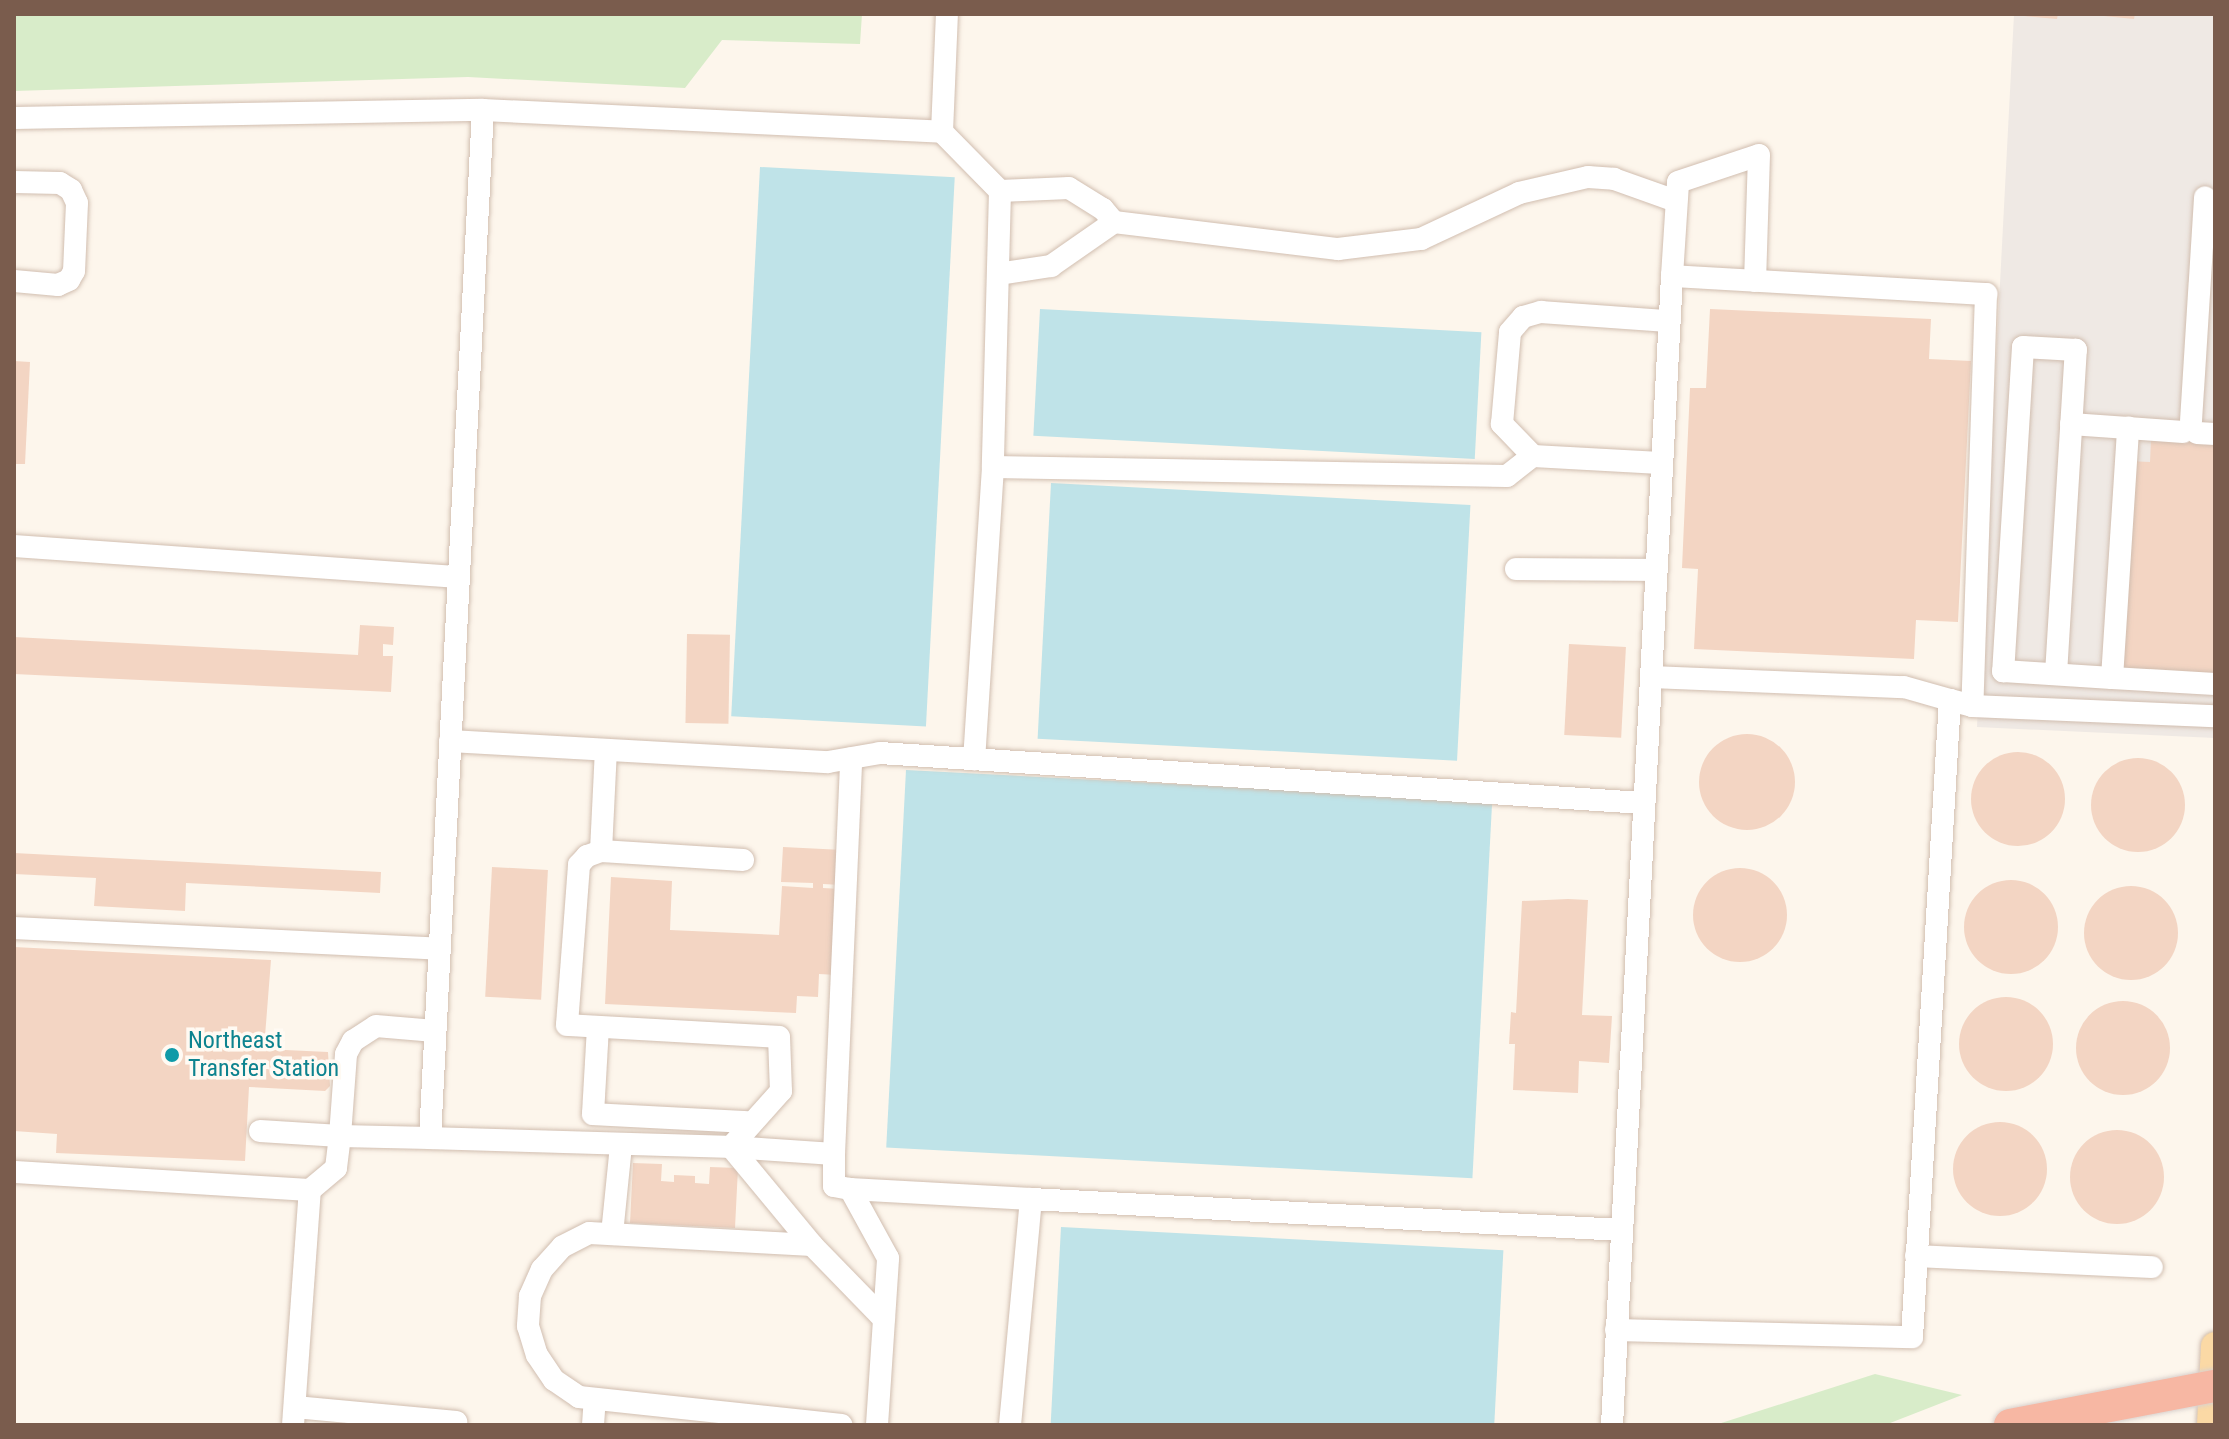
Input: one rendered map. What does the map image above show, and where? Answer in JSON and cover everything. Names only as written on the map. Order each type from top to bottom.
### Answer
[{"type":"highway","points":[[2010,1425],[2215,1386]]},
{"type":"main road","points":[[2211,1425],[2215,1346]]},
{"type":"lane","points":[[942,132],[947,14]]},
{"type":"lane","points":[[430,1138],[483,110]]},
{"type":"lane","points":[[14,118],[483,110],[942,132],[1000,191],[993,467],[974,759]]},
{"type":"lane","points":[[1612,1425],[1660,463],[1678,182],[1759,155],[1755,281]]},
{"type":"lane","points":[[1000,191],[1069,188],[1095,202],[1114,222],[1338,249],[1371,249],[1421,239],[1519,193],[1564,181],[1614,179],[1676,201]]},
{"type":"lane","points":[[14,182],[60,183],[71,190],[77,203],[74,271],[69,280],[58,285],[14,281]]},
{"type":"lane","points":[[2071,424],[2196,430],[2205,197]]},
{"type":"lane","points":[[998,274],[1051,266],[1114,222]]},
{"type":"lane","points":[[1672,276],[1986,294],[1972,706]]},
{"type":"lane","points":[[1533,456],[1502,424],[1515,323],[1541,312],[1668,321]]},
{"type":"lane","points":[[2056,674],[2076,350],[2023,347],[2003,671],[2215,684]]},
{"type":"lane","points":[[2112,678],[2128,428]]},
{"type":"lane","points":[[993,467],[1507,476],[1533,456],[1660,463]]},
{"type":"lane","points":[[14,546],[459,577]]},
{"type":"lane","points":[[1516,569],[1655,570]]},
{"type":"lane","points":[[2028,672],[2028,708]]},
{"type":"lane","points":[[1651,677],[1904,687],[1972,706],[2215,716]]},
{"type":"lane","points":[[1616,1330],[1912,1337],[1950,700]]},
{"type":"lane","points":[[450,741],[828,762],[880,753],[1643,803]]},
{"type":"lane","points":[[601,851],[606,750]]},
{"type":"lane","points":[[851,758],[834,1186],[1622,1230]]},
{"type":"lane","points":[[731,1147],[747,1122],[781,1091],[779,1037],[567,1025],[579,865],[601,851],[743,860]]},
{"type":"lane","points":[[14,928],[439,949]]},
{"type":"lane","points":[[14,1172],[310,1190],[336,1168],[346,1054],[353,1041],[376,1026],[435,1031]]},
{"type":"lane","points":[[598,1027],[593,1114],[747,1122]]},
{"type":"lane","points":[[260,1131],[731,1147],[834,1154]]},
{"type":"lane","points":[[612,1234],[621,1145]]},
{"type":"lane","points":[[731,1147],[812,1245],[884,1319]]},
{"type":"lane","points":[[850,1189],[888,1258],[877,1425]]},
{"type":"lane","points":[[310,1190],[294,1416],[456,1422]]},
{"type":"lane","points":[[1010,1425],[1031,1199]]},
{"type":"lane","points":[[812,1245],[589,1233],[562,1247],[542,1269],[530,1296],[528,1326],[537,1355],[554,1380],[579,1397],[740,1420],[842,1425]]},
{"type":"lane","points":[[1916,1256],[2152,1267]]},
{"type":"lane","points":[[593,1425],[595,1399]]},
{"type":"shaded area","points":[[2014,14],[2215,14],[2215,738],[1977,727]]},
{"type":"green space","points":[[14,14],[862,14],[860,44],[722,40],[685,88],[468,77],[14,91]]},
{"type":"green space","points":[[1875,1374],[1962,1395],[1885,1425],[1715,1425]]},
{"type":"water","points":[[760,167],[955,177],[926,726],[731,716]]},
{"type":"water","points":[[1040,309],[1481,332],[1475,459],[1033,436]]},
{"type":"water","points":[[1051,483],[1470,505],[1457,761],[1038,739]]},
{"type":"water","points":[[906,770],[1492,801],[1472,1178],[886,1147]]},
{"type":"water","points":[[1061,1227],[1503,1250],[1494,1425],[1051,1425]]},
{"type":"building","points":[[2024,14],[2058,14],[2057,19]]},
{"type":"building","points":[[2084,14],[2135,14],[2134,19]]},
{"type":"building","points":[[1710,309],[1931,319],[1929,359],[1971,361],[1958,622],[1916,620],[1914,659],[1694,649],[1698,569],[1682,568],[1690,388],[1706,388]]},
{"type":"building","points":[[14,361],[30,362],[25,464],[14,464]]},
{"type":"building","points":[[2187,420],[2215,443],[2213,675],[2118,670],[2128,461],[2150,462],[2151,440]]},
{"type":"building","points":[[360,625],[394,627],[393,645],[383,644],[383,656],[393,656],[391,692],[14,674],[14,637],[358,655]]},
{"type":"building","points":[[687,634],[730,635],[728,724],[685,723]]},
{"type":"building","points":[[1569,644],[1626,647],[1621,738],[1564,735]]},
{"type":"building","points":[[1747,734],[1765,738],[1781,748],[1791,764],[1795,782],[1791,800],[1781,816],[1765,826],[1747,830],[1729,826],[1713,816],[1703,800],[1699,782],[1703,764],[1713,748],[1729,738]]},
{"type":"building","points":[[2018,752],[2036,755],[2051,766],[2062,781],[2065,799],[2062,817],[2051,832],[2036,843],[2018,846],[2000,843],[1985,832],[1974,817],[1971,799],[1974,781],[1985,766],[2000,755]]},
{"type":"building","points":[[2138,758],[2156,761],[2171,772],[2182,787],[2185,805],[2182,823],[2171,838],[2156,849],[2138,852],[2120,849],[2105,838],[2094,823],[2091,805],[2094,787],[2105,772],[2120,761]]},
{"type":"building","points":[[783,847],[843,850],[842,885],[823,884],[823,888],[841,889],[837,975],[819,974],[818,997],[797,996],[796,1013],[605,1004],[611,877],[672,881],[670,930],[779,935],[782,886],[813,888],[813,883],[781,882]]},
{"type":"building","points":[[14,853],[381,872],[380,893],[186,883],[185,911],[94,906],[96,878],[14,874]]},
{"type":"building","points":[[492,867],[548,870],[541,1000],[485,997]]},
{"type":"building","points":[[1740,868],[1758,871],[1773,882],[1784,897],[1787,915],[1784,933],[1773,948],[1758,959],[1740,962],[1722,959],[1707,948],[1696,933],[1693,915],[1696,897],[1707,882],[1722,871]]},
{"type":"building","points":[[2011,880],[2029,883],[2044,894],[2055,909],[2058,927],[2055,945],[2044,960],[2029,971],[2011,974],[1993,971],[1978,960],[1967,945],[1964,927],[1967,909],[1978,894],[1993,883]]},
{"type":"building","points":[[2131,886],[2149,889],[2164,900],[2175,915],[2178,933],[2175,951],[2164,966],[2149,977],[2131,980],[2113,977],[2098,966],[2087,951],[2084,933],[2087,915],[2098,900],[2113,889]]},
{"type":"building","points":[[1588,900],[1582,1015],[1612,1016],[1609,1063],[1579,1061],[1578,1093],[1513,1090],[1515,1044],[1509,1044],[1511,1012],[1516,1013],[1522,901]]},
{"type":"building","name":"Northeast Transfer Station","points":[[14,947],[271,960],[264,1049],[328,1052],[330,1086],[325,1091],[249,1087],[245,1161],[56,1153],[57,1134],[14,1131]]},
{"type":"building","points":[[2006,997],[2024,1000],[2039,1011],[2050,1026],[2053,1044],[2050,1062],[2039,1077],[2024,1088],[2006,1091],[1988,1088],[1973,1077],[1962,1062],[1959,1044],[1962,1026],[1973,1011],[1988,1000]]},
{"type":"building","points":[[2123,1001],[2141,1004],[2156,1015],[2167,1030],[2170,1048],[2167,1066],[2156,1081],[2141,1092],[2123,1095],[2105,1092],[2090,1081],[2079,1066],[2076,1048],[2079,1030],[2090,1015],[2105,1004]]},
{"type":"building","points":[[2000,1122],[2018,1125],[2033,1136],[2044,1151],[2047,1169],[2044,1187],[2033,1202],[2018,1213],[2000,1216],[1982,1213],[1967,1202],[1956,1187],[1953,1169],[1956,1151],[1967,1136],[1982,1125]]},
{"type":"building","points":[[2117,1130],[2135,1133],[2150,1144],[2161,1159],[2164,1177],[2161,1195],[2150,1210],[2135,1221],[2117,1224],[2099,1221],[2084,1210],[2073,1195],[2070,1177],[2073,1159],[2084,1144],[2099,1133]]},
{"type":"building","points":[[633,1163],[662,1164],[661,1181],[674,1182],[674,1175],[695,1176],[695,1183],[709,1184],[710,1167],[738,1168],[735,1228],[630,1223]]},
{"type":"place","name":"Northeast Transfer Station","points":[[172,1055]]}]
